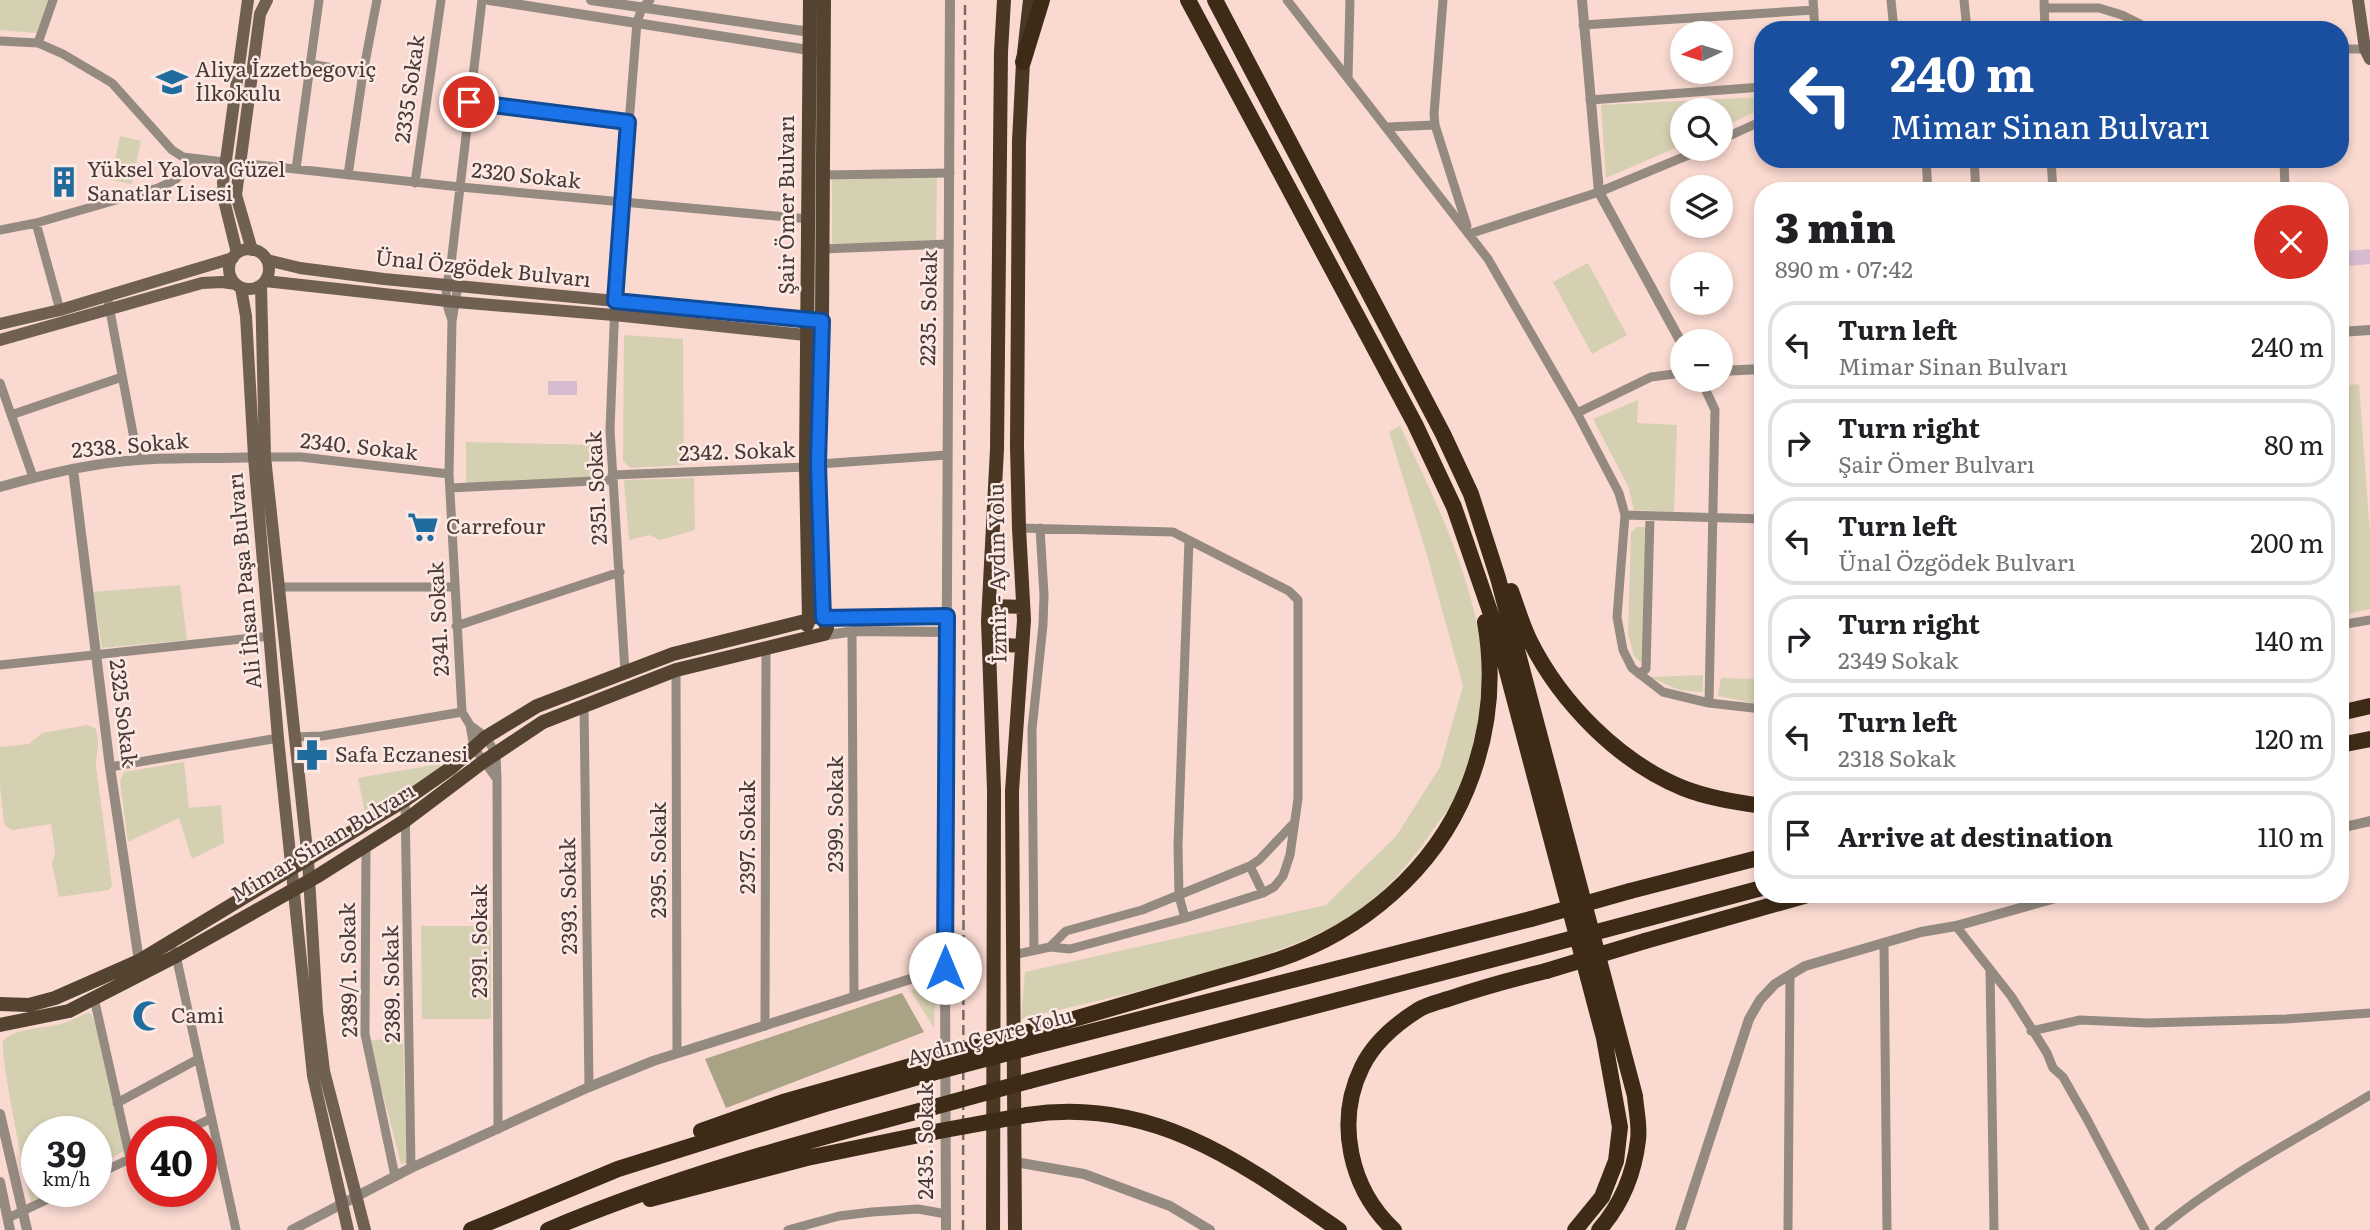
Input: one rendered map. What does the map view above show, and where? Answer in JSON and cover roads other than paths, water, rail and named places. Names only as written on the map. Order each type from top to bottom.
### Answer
[{"type":"highway","name":"İzmir - Aydın Yolu","points":[[993,1230],[994,790],[989,606],[997,449],[1001,52],[1004,0]]},
{"type":"highway","name":"İzmir - Aydın Yolu","points":[[1015,1230],[1012,791],[1023,607],[1018,528],[1019,141],[1023,62],[1030,0]]},
{"type":"highway","points":[[1023,62],[1042,0]]},
{"type":"highway","points":[[1188,0],[1415,424],[1454,507],[1495,626],[1604,1038],[1620,1127],[1616,1161],[1602,1197],[1576,1230]]},
{"type":"highway","points":[[1215,0],[1443,433],[1471,494],[1530,641],[1561,691],[1632,760],[1684,788],[1733,802],[1754,805]]},
{"type":"highway","points":[[1471,494],[1498,578],[1635,1096],[1639,1138],[1629,1182],[1611,1216],[1599,1230]]},
{"type":"highway","points":[[1028,1040],[1281,959],[1358,921],[1392,895],[1417,869],[1457,814],[1474,773],[1486,726],[1491,680],[1487,634],[1475,565]]},
{"type":"highway","points":[[989,606],[1023,607]]},
{"type":"highway","points":[[989,644],[1022,646]]},
{"type":"highway","points":[[2349,711],[2370,706]]},
{"type":"highway","points":[[2349,743],[2370,739]]},
{"type":"highway","name":"Aydın Çevre Yolu","points":[[471,1230],[618,1169],[825,1104],[932,1066],[1028,1040],[1531,919],[1754,859]]},
{"type":"highway","points":[[548,1230],[669,1182],[772,1150],[1754,890]]},
{"type":"highway","points":[[1394,1230],[1377,1213],[1358,1179],[1349,1143],[1350,1103],[1362,1066],[1386,1035],[1419,1009],[1511,979],[1780,903]]},
{"type":"highway","points":[[587,1214],[807,1158],[1058,1110],[1105,1113],[1144,1121],[1188,1136],[1229,1157],[1339,1230]]},
{"type":"main road","points":[[238,286],[229,272],[235,256],[225,200],[224,162],[248,0]]},
{"type":"main road","points":[[252,250],[236,195],[260,14],[267,0]]},
{"type":"main road","name":"Şair Ömer Bulvarı","points":[[810,0],[817,33]]},
{"type":"main road","name":"Şair Ömer Bulvarı","points":[[815,320],[809,219],[817,33],[824,0]]},
{"type":"main road","points":[[2358,0],[2368,54]]},
{"type":"main road","name":"Şair Ömer Bulvarı","points":[[816,51],[822,175],[822,249],[814,336],[812,466],[816,619],[806,627],[809,633],[818,637]]},
{"type":"main road","points":[[0,324],[60,310],[252,250],[261,253],[267,260],[269,269],[263,283],[248,289],[222,282],[202,283],[112,311],[0,340]]},
{"type":"main road","name":"Ünal Özgödek Bulvarı","points":[[267,260],[300,268],[452,285],[815,320]]},
{"type":"main road","name":"Ünal Özgödek Bulvarı","points":[[263,283],[814,336]]},
{"type":"main road","name":"Ali İhsan Paşa Bulvarı","points":[[263,283],[259,457],[279,587],[278,738],[293,890]]},
{"type":"main road","name":"Ali İhsan Paşa Bulvarı","points":[[238,286],[246,316],[277,635],[293,737],[310,880]]},
{"type":"main road","name":"Mimar Sinan Bulvarı","points":[[0,1004],[29,1005],[55,998],[139,961],[405,800],[452,768],[486,737],[537,706],[673,654],[816,619]]},
{"type":"main road","name":"Mimar Sinan Bulvarı","points":[[0,1025],[69,1011],[176,956],[310,880],[406,820],[483,762],[544,722],[676,670],[818,637]]},
{"type":"main road","points":[[673,654],[676,670]]},
{"type":"main road","points":[[625,672],[629,687]]},
{"type":"main road","points":[[310,880],[317,1012],[324,1071],[365,1230]]},
{"type":"main road","points":[[293,890],[313,1076],[348,1230]]},
{"type":"street","points":[[38,43],[53,0]]},
{"type":"street","points":[[296,169],[319,0]]},
{"type":"street","points":[[348,175],[377,0]]},
{"type":"street","name":"2335 Sokak","points":[[415,183],[441,0]]},
{"type":"street","points":[[450,302],[451,264],[482,0]]},
{"type":"street","points":[[489,0],[553,5],[637,22],[816,51]]},
{"type":"street","points":[[591,0],[646,4],[817,33]]},
{"type":"street","name":"2235. Sokak","points":[[947,632],[950,0]]},
{"type":"street","points":[[1287,0],[1488,259],[1577,413],[1619,493],[1625,515],[1617,617],[1623,650],[1632,668],[1663,692],[1709,703],[1754,708]]},
{"type":"street","points":[[1348,77],[1350,0]]},
{"type":"street","points":[[1443,0],[1435,125],[1469,234]]},
{"type":"street","points":[[1582,0],[1599,192],[1674,329]]},
{"type":"street","points":[[1891,0],[1893,21]]},
{"type":"street","points":[[1964,0],[1966,21]]},
{"type":"street","name":"2351. Sokak","points":[[625,672],[610,430],[614,316],[628,122],[637,22],[646,4]]},
{"type":"street","points":[[2044,4],[2099,8],[2134,21]]},
{"type":"street","points":[[1583,25],[1813,5]]},
{"type":"street","points":[[0,41],[38,43],[79,63],[112,83],[172,150],[183,157],[224,162]]},
{"type":"street","points":[[2349,51],[2368,54]]},
{"type":"street","points":[[310,64],[363,72]]},
{"type":"street","points":[[1590,100],[1754,88]]},
{"type":"street","points":[[469,102],[628,122]]},
{"type":"street","points":[[1387,127],[1435,125]]},
{"type":"street","points":[[1733,135],[1754,125]]},
{"type":"street","points":[[0,230],[36,223],[158,188],[174,180],[196,160]]},
{"type":"street","points":[[1469,234],[1599,192],[1674,161]]},
{"type":"street","name":"2320 Sokak","points":[[240,163],[415,183],[809,219]]},
{"type":"street","points":[[822,175],[950,173]]},
{"type":"street","points":[[36,223],[60,310]]},
{"type":"street","points":[[822,249],[949,244]]},
{"type":"street","points":[[107,295],[138,460]]},
{"type":"street","name":"2341. Sokak","points":[[450,302],[452,321],[449,474],[462,712],[470,725],[486,737]]},
{"type":"street","points":[[2349,331],[2370,330]]},
{"type":"street","points":[[1733,370],[1754,369]]},
{"type":"street","points":[[1577,413],[1651,377],[1670,375]]},
{"type":"street","points":[[11,415],[122,377]]},
{"type":"street","points":[[0,383],[33,477]]},
{"type":"street","points":[[1707,392],[1715,410],[1709,703]]},
{"type":"street","name":"2342. Sokak","points":[[612,477],[812,466],[947,455]]},
{"type":"street","name":"2338. Sokak","points":[[0,487],[73,469],[138,460],[259,457]]},
{"type":"street","name":"2340. Sokak","points":[[259,457],[301,457],[449,474]]},
{"type":"street","name":"2325 Sokak","points":[[73,469],[110,767],[139,961]]},
{"type":"street","points":[[450,488],[612,477]]},
{"type":"street","points":[[1625,515],[1754,519]]},
{"type":"street","points":[[1639,674],[1646,669],[1650,516]]},
{"type":"street","points":[[1013,955],[1050,947],[1070,949],[1185,918],[1274,887],[1283,876],[1290,855],[1298,799],[1297,600],[1289,591],[1173,532],[1018,528]]},
{"type":"street","points":[[1034,950],[1032,729],[1044,595],[1040,528]]},
{"type":"street","points":[[1185,918],[1179,896],[1179,833],[1189,540]]},
{"type":"street","points":[[456,626],[620,572]]},
{"type":"street","points":[[279,587],[455,587]]},
{"type":"street","name":"Mimar Sinan Bulvarı","points":[[816,619],[947,616]]},
{"type":"street","points":[[2349,624],[2370,620]]},
{"type":"street","name":"Mimar Sinan Bulvarı","points":[[818,637],[852,631],[947,632]]},
{"type":"street","name":"2399. Sokak","points":[[852,631],[854,997]]},
{"type":"street","name":"2435. Sokak","points":[[946,1230],[947,632]]},
{"type":"street","points":[[0,666],[277,635]]},
{"type":"street","name":"2397. Sokak","points":[[765,1026],[766,649]]},
{"type":"street","name":"2395. Sokak","points":[[676,670],[677,1051]]},
{"type":"street","name":"2393. Sokak","points":[[584,705],[589,1087]]},
{"type":"street","points":[[110,767],[278,738],[322,736],[462,712]]},
{"type":"street","points":[[470,725],[474,748],[498,779]]},
{"type":"street","points":[[486,737],[496,754]]},
{"type":"street","name":"2391. Sokak","points":[[496,754],[498,1129]]},
{"type":"street","name":"2389. Sokak","points":[[405,800],[411,1168]]},
{"type":"street","points":[[2349,826],[2370,821]]},
{"type":"street","points":[[1050,947],[1066,931],[1142,910],[1250,866],[1294,823]]},
{"type":"street","name":"2389/1. Sokak","points":[[366,845],[365,1034],[395,1175]]},
{"type":"street","points":[[1250,866],[1263,893]]},
{"type":"street","points":[[1680,1230],[1749,1019],[1760,1000],[1775,984],[1805,966],[1921,932],[1956,926],[2038,903]]},
{"type":"street","points":[[1956,926],[2011,996],[2053,1068],[2063,1077],[2145,1230]]},
{"type":"street","points":[[173,939],[210,1116]]},
{"type":"street","points":[[1884,943],[1887,1230]]},
{"type":"street","points":[[292,1230],[395,1175],[589,1087],[677,1051],[765,1026],[945,968]]},
{"type":"street","points":[[1990,968],[1994,1230]]},
{"type":"street","points":[[1788,1230],[1790,975]]},
{"type":"street","points":[[94,998],[126,1141]]},
{"type":"street","points":[[2031,1031],[2080,1020],[2161,1023],[2370,1013]]},
{"type":"street","points":[[117,1103],[198,1059]]},
{"type":"street","points":[[2159,1230],[2177,1214],[2223,1184],[2370,1095]]},
{"type":"street","points":[[0,1114],[27,1230]]},
{"type":"street","points":[[217,1146],[236,1230]]},
{"type":"street","points":[[1015,1162],[1084,1174],[1170,1206],[1210,1230]]},
{"type":"street","points":[[0,1182],[10,1230]]},
{"type":"street","points":[[8,1218],[33,1207]]},
{"type":"street","points":[[788,1230],[839,1216],[872,1212],[918,1209],[946,1214]]},
{"type":"railway","points":[[963,1230],[965,0]]},
{"type":"place","name":"Aliya İzzetbegoviç İlkokulu","points":[[172,82]]},
{"type":"place","name":"Yüksel Yalova Güzel Sanatlar Lisesi","points":[[64,182]]},
{"type":"place","name":"Carrefour","points":[[423,527]]},
{"type":"place","name":"Safa Eczanesi","points":[[312,755]]},
{"type":"place","name":"Cami","points":[[148,1016]]}]
